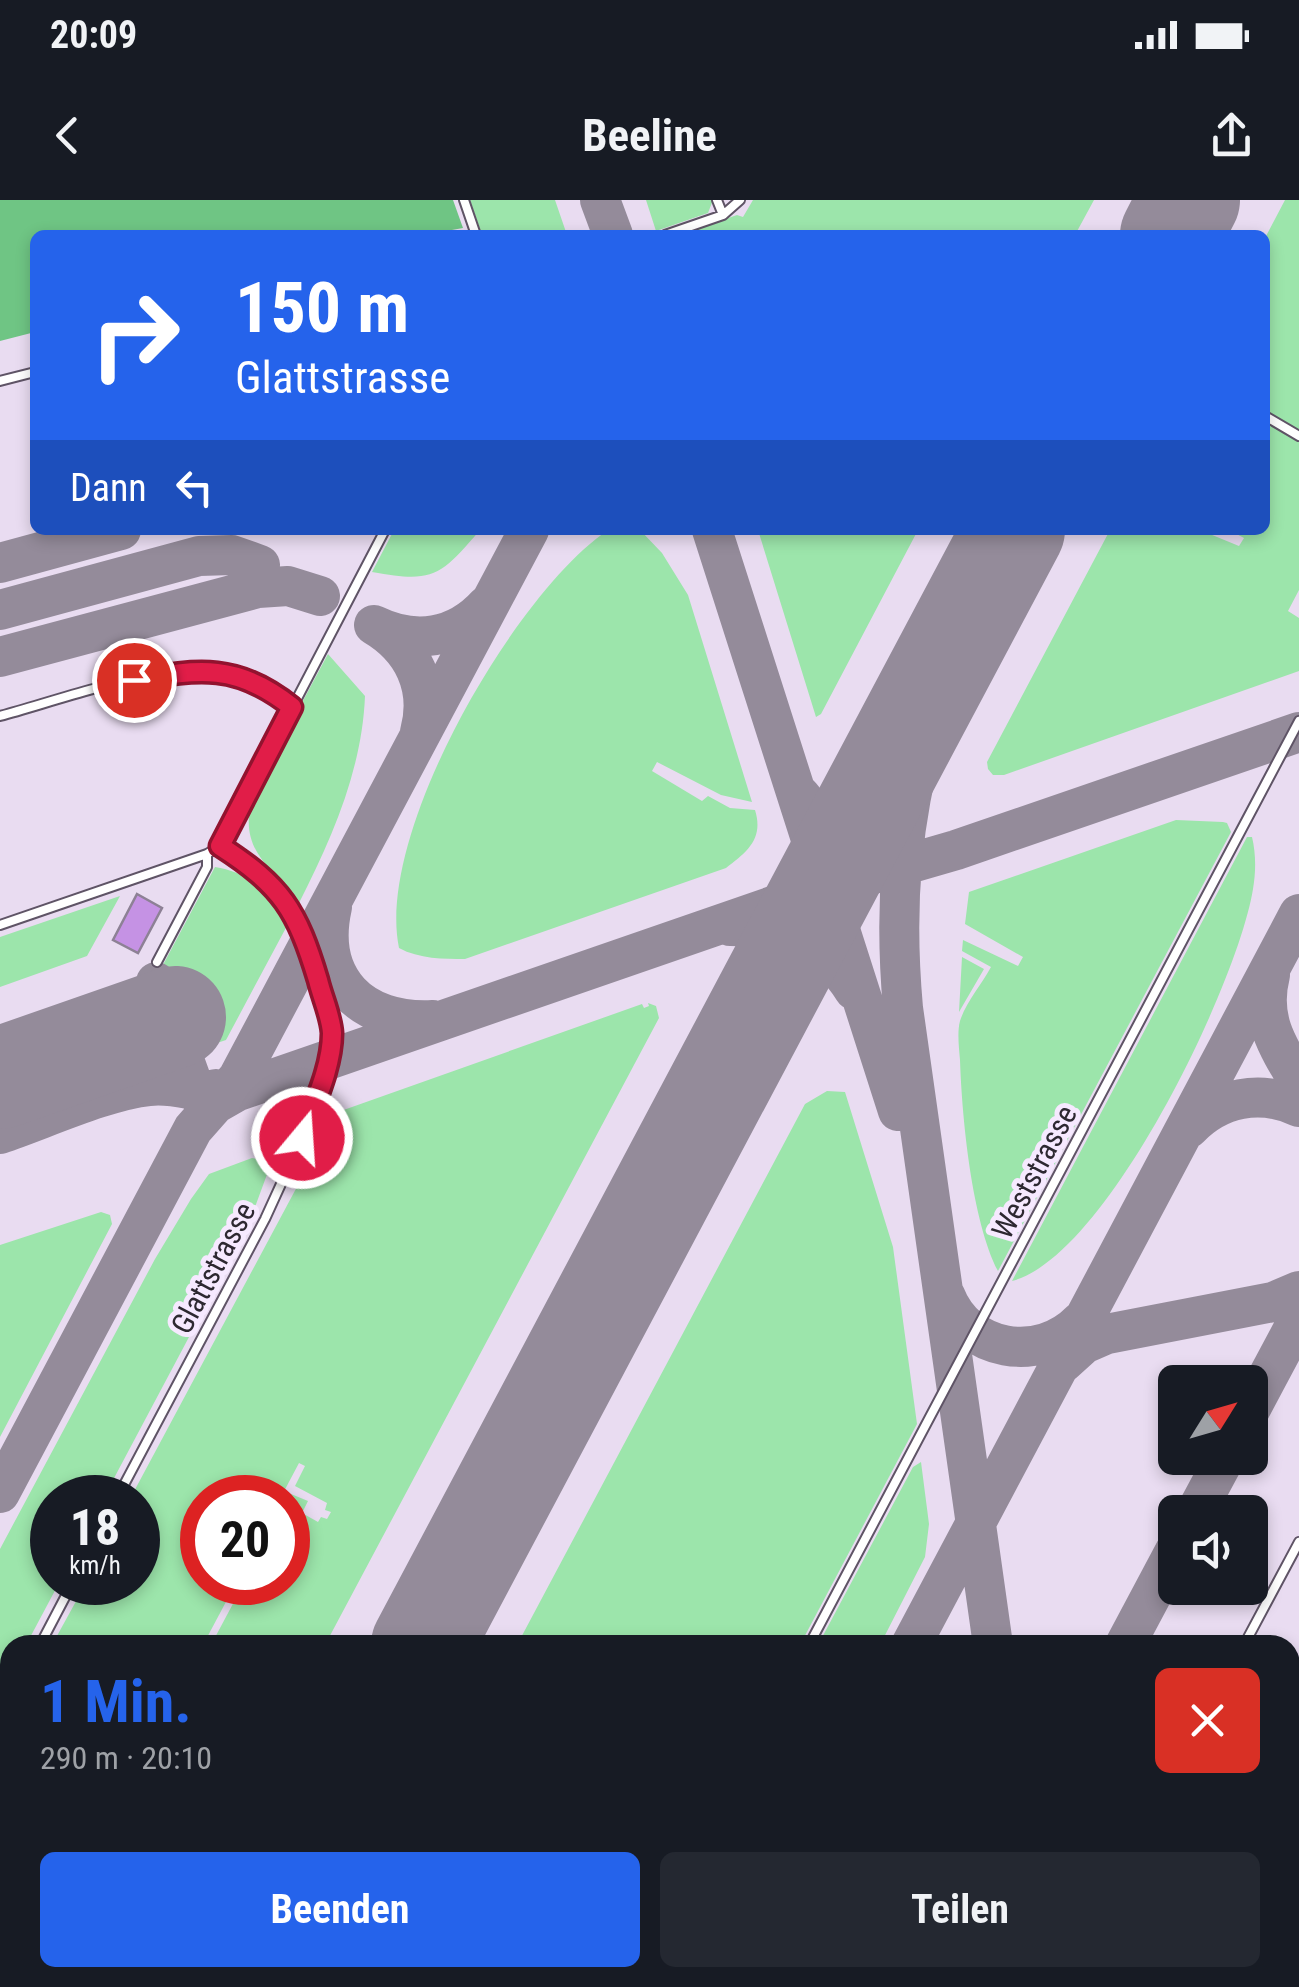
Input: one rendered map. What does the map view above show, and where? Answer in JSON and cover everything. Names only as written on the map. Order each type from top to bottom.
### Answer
[{"type":"lane","points":[[464,200],[474,230]]},
{"type":"lane","points":[[718,200],[722,214]]},
{"type":"lane","points":[[678,230],[722,214],[740,200]]},
{"type":"lane","points":[[0,381],[30,373]]},
{"type":"lane","points":[[1270,419],[1299,436]]},
{"type":"lane","points":[[0,926],[207,854],[220,846],[381,535]]},
{"type":"lane","points":[[0,716],[134,680],[216,672],[260,683],[292,707]]},
{"type":"lane","name":"Weststrasse","points":[[814,1635],[1299,721]]},
{"type":"lane","name":"Glattstrasse","points":[[129,1475],[265,1219],[302,1138],[330,1051],[332,1029],[294,915],[269,882],[220,846]]},
{"type":"lane","points":[[157,962],[208,867],[207,854]]},
{"type":"lane","points":[[1249,1635],[1299,1542]]},
{"type":"lane","points":[[45,1635],[60,1605]]},
{"type":"green space","points":[[0,200],[453,200],[463,228],[30,230],[30,333],[0,341]]},
{"type":"green space","points":[[470,200],[555,200],[565,230],[480,230]]},
{"type":"green space","points":[[646,200],[713,200],[708,213],[656,230]]},
{"type":"green space","points":[[753,200],[1094,200],[1078,230],[694,230],[737,215],[743,217]]},
{"type":"green space","points":[[1285,200],[1299,200],[1299,430],[1270,414],[1269,230]]},
{"type":"green space","points":[[1270,423],[1299,439],[1299,590],[1288,611],[1299,618],[1299,671],[1004,775],[993,775],[987,762],[1107,535],[1212,535],[1239,546],[1244,538],[1238,535],[1270,535]]},
{"type":"green space","points":[[391,535],[476,535],[455,558],[434,573],[409,577],[372,572]]},
{"type":"green space","points":[[602,535],[645,535],[662,553],[688,595],[752,802],[721,795],[657,762],[652,771],[702,801],[708,796],[730,808],[755,810],[755,837],[747,850],[726,868],[465,959],[407,952],[399,948],[397,900],[408,843],[430,782],[495,660],[571,561]]},
{"type":"green space","points":[[760,535],[915,535],[821,714],[816,717]]},
{"type":"green space","points":[[328,654],[365,696],[363,723],[343,803],[299,903],[259,855],[249,829],[249,813],[253,794]]},
{"type":"green space","points":[[1176,820],[1223,822],[1231,832],[998,1271],[981,1225],[970,1169],[959,1040],[963,1014],[991,967],[962,951],[963,940],[1018,966],[1023,957],[965,924],[969,892]]},
{"type":"green space","points":[[1247,837],[1252,837],[1255,869],[1242,932],[1195,1048],[1162,1111],[1126,1171],[1088,1223],[1049,1261],[1012,1281]]},
{"type":"green space","points":[[215,867],[259,886],[276,903],[288,924],[226,1040],[193,1051],[187,1046],[160,966]]},
{"type":"green space","points":[[120,896],[87,956],[0,987],[0,937]]},
{"type":"green space","points":[[962,957],[984,969],[959,1012]]},
{"type":"green space","points":[[150,992],[157,1010],[98,1030],[105,1053],[165,1034],[171,1051],[0,1110],[0,1044]]},
{"type":"green space","points":[[648,1003],[656,1006],[659,1018],[330,1635],[216,1635],[232,1605],[310,1605],[310,1518],[318,1522],[321,1517],[327,1519],[331,1512],[325,1510],[327,1503],[310,1494],[310,1475],[300,1475],[305,1466],[299,1463],[293,1475],[180,1475],[180,1605],[224,1605],[208,1635],[57,1635],[74,1605],[160,1605],[160,1475],[143,1475],[314,1155],[321,1118],[642,1004],[644,1008]]},
{"type":"green space","points":[[827,1091],[845,1092],[893,1247],[917,1424],[805,1635],[522,1635],[805,1104]]},
{"type":"green space","points":[[252,1158],[264,1160],[269,1169],[248,1226],[116,1475],[40,1475],[155,1259],[209,1174]]},
{"type":"green space","points":[[101,1212],[110,1215],[112,1224],[0,1437],[0,1245]]},
{"type":"green space","points":[[921,1462],[929,1524],[925,1557],[885,1635],[823,1635],[913,1467]]},
{"type":"green space","points":[[30,1493],[30,1605],[47,1605],[31,1635],[0,1635],[0,1549]]},
{"type":"building","points":[[137,894],[162,908],[138,953],[113,940]]},
{"type":"taxiway","points":[[600,200],[611,230]]},
{"type":"taxiway","points":[[0,563],[103,535]]},
{"type":"taxiway","points":[[0,1493],[193,1129],[238,1078],[526,535]]},
{"type":"taxiway","points":[[714,535],[898,1111]]},
{"type":"taxiway","points":[[0,610],[199,556],[232,555],[260,565]]},
{"type":"taxiway","points":[[0,657],[258,588],[288,586],[320,596]]},
{"type":"taxiway","points":[[977,599],[936,701],[911,798],[903,848],[900,952],[903,1008],[992,1635]]},
{"type":"taxiway","points":[[420,732],[423,700],[416,670],[399,645],[374,625],[405,635],[434,635],[462,625],[487,605]]},
{"type":"taxiway","points":[[217,1103],[238,1091],[825,888],[956,850],[1299,732]]},
{"type":"taxiway","points":[[800,795],[823,821],[850,840],[882,852],[916,857]]},
{"type":"taxiway","points":[[332,907],[331,956],[350,992],[365,1005],[385,1014],[433,1020]]},
{"type":"taxiway","points":[[916,1635],[1299,914]]},
{"type":"taxiway","points":[[730,926],[767,930],[801,941],[830,961],[854,990]]},
{"type":"taxiway","points":[[1270,975],[1267,1005],[1272,1031],[1299,1082]]},
{"type":"taxiway","points":[[156,982],[196,1093],[216,1089]]},
{"type":"taxiway","points":[[0,1134],[132,1089],[161,1085],[215,1092],[242,1089]]},
{"type":"taxiway","points":[[1189,1128],[1213,1109],[1241,1099],[1270,1098],[1299,1107]]},
{"type":"taxiway","points":[[1063,1363],[1084,1344],[1107,1334],[1273,1302],[1299,1291]]},
{"type":"taxiway","points":[[945,1295],[955,1314],[970,1329],[1006,1346],[1045,1343],[1064,1335],[1081,1321]]},
{"type":"taxiway","points":[[1268,1376],[1299,1318]]},
{"type":"taxiway","points":[[1205,1495],[1216,1475]]},
{"type":"taxiway","points":[[1130,1635],[1158,1583]]},
{"type":"runway","points":[[1174,230],[1189,200]]},
{"type":"runway","points":[[427,1635],[1011,535]]},
{"type":"runway","points":[[0,1078],[175,1017]]},
{"type":"route","points":[[134,680],[190,673],[234,674],[260,683],[292,707],[220,846],[254,868],[290,908],[302,930],[332,1029],[328,1058],[302,1138]]}]
